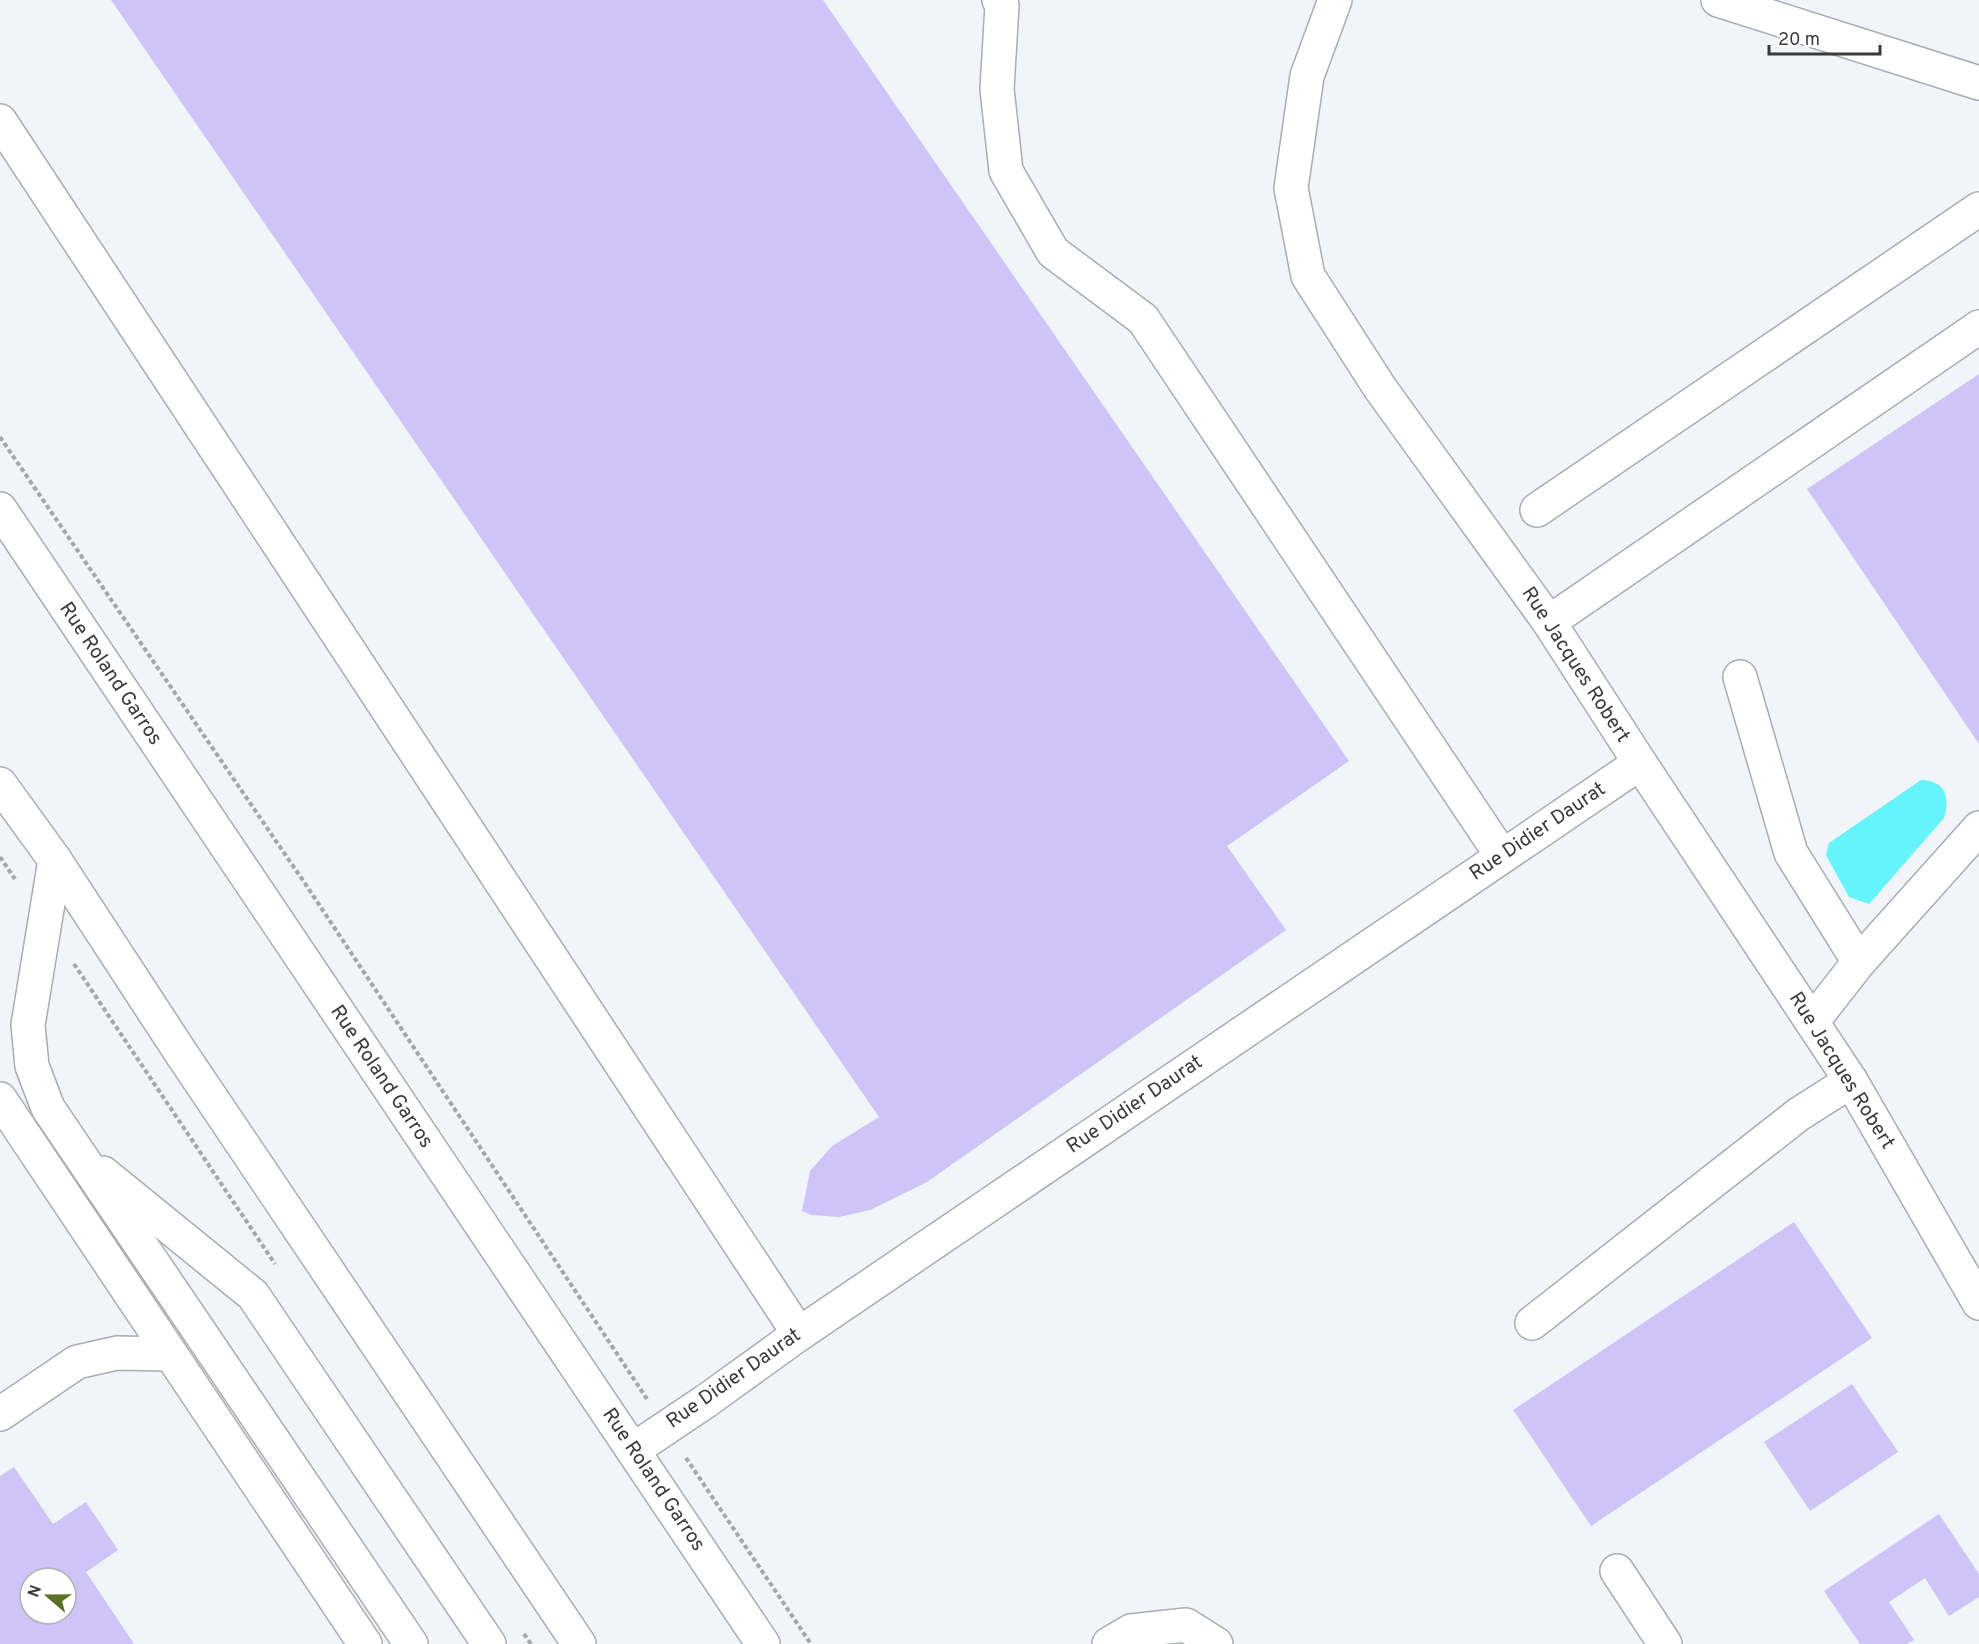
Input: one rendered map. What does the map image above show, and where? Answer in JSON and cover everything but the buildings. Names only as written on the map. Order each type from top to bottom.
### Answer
[{"type":"street","points":[[999,0],[1002,5],[997,89],[1006,171],[1053,252],[1143,319],[1502,856]]},
{"type":"street","name":"Rue Jacques Robert","points":[[1335,0],[1306,76],[1291,188],[1308,276],[1380,388],[1549,622],[1851,1081],[1979,1303]]},
{"type":"street","points":[[1718,0],[1979,83]]},
{"type":"street","points":[[0,122],[799,1334]]},
{"type":"street","points":[[1538,510],[1979,209]]},
{"type":"street","points":[[1549,622],[1979,327]]},
{"type":"street","name":"Rue Roland Garros","points":[[0,509],[763,1644]]},
{"type":"street","points":[[1740,677],[1791,853],[1859,962]]},
{"type":"street","name":"Rue Didier Daurat","points":[[633,1450],[799,1334],[1640,763]]},
{"type":"street","points":[[3,795],[55,860],[579,1644]]},
{"type":"street","points":[[1812,1022],[1859,962],[1979,828]]},
{"type":"street","points":[[55,860],[28,1025],[32,1066],[48,1108],[411,1644]]},
{"type":"street","points":[[1533,1323],[1800,1114],[1851,1081]]},
{"type":"street","points":[[0,1099],[365,1644]]},
{"type":"street","points":[[76,1150],[253,1295],[489,1644]]},
{"type":"street","points":[[0,1414],[77,1362],[117,1353],[170,1354]]},
{"type":"street","points":[[1617,1571],[1665,1644]]},
{"type":"street","points":[[1109,1644],[1131,1631],[1186,1625],[1216,1644]]},
{"type":"path","points":[[0,436],[304,882],[810,1644]]},
{"type":"path","points":[[0,857],[46,921],[281,1274]]},
{"type":"path","points":[[518,1624],[531,1644]]},
{"type":"water","points":[[1921,780],[1936,783],[1941,787],[1946,797],[1944,818],[1869,904],[1849,897],[1826,855],[1829,843]]}]
